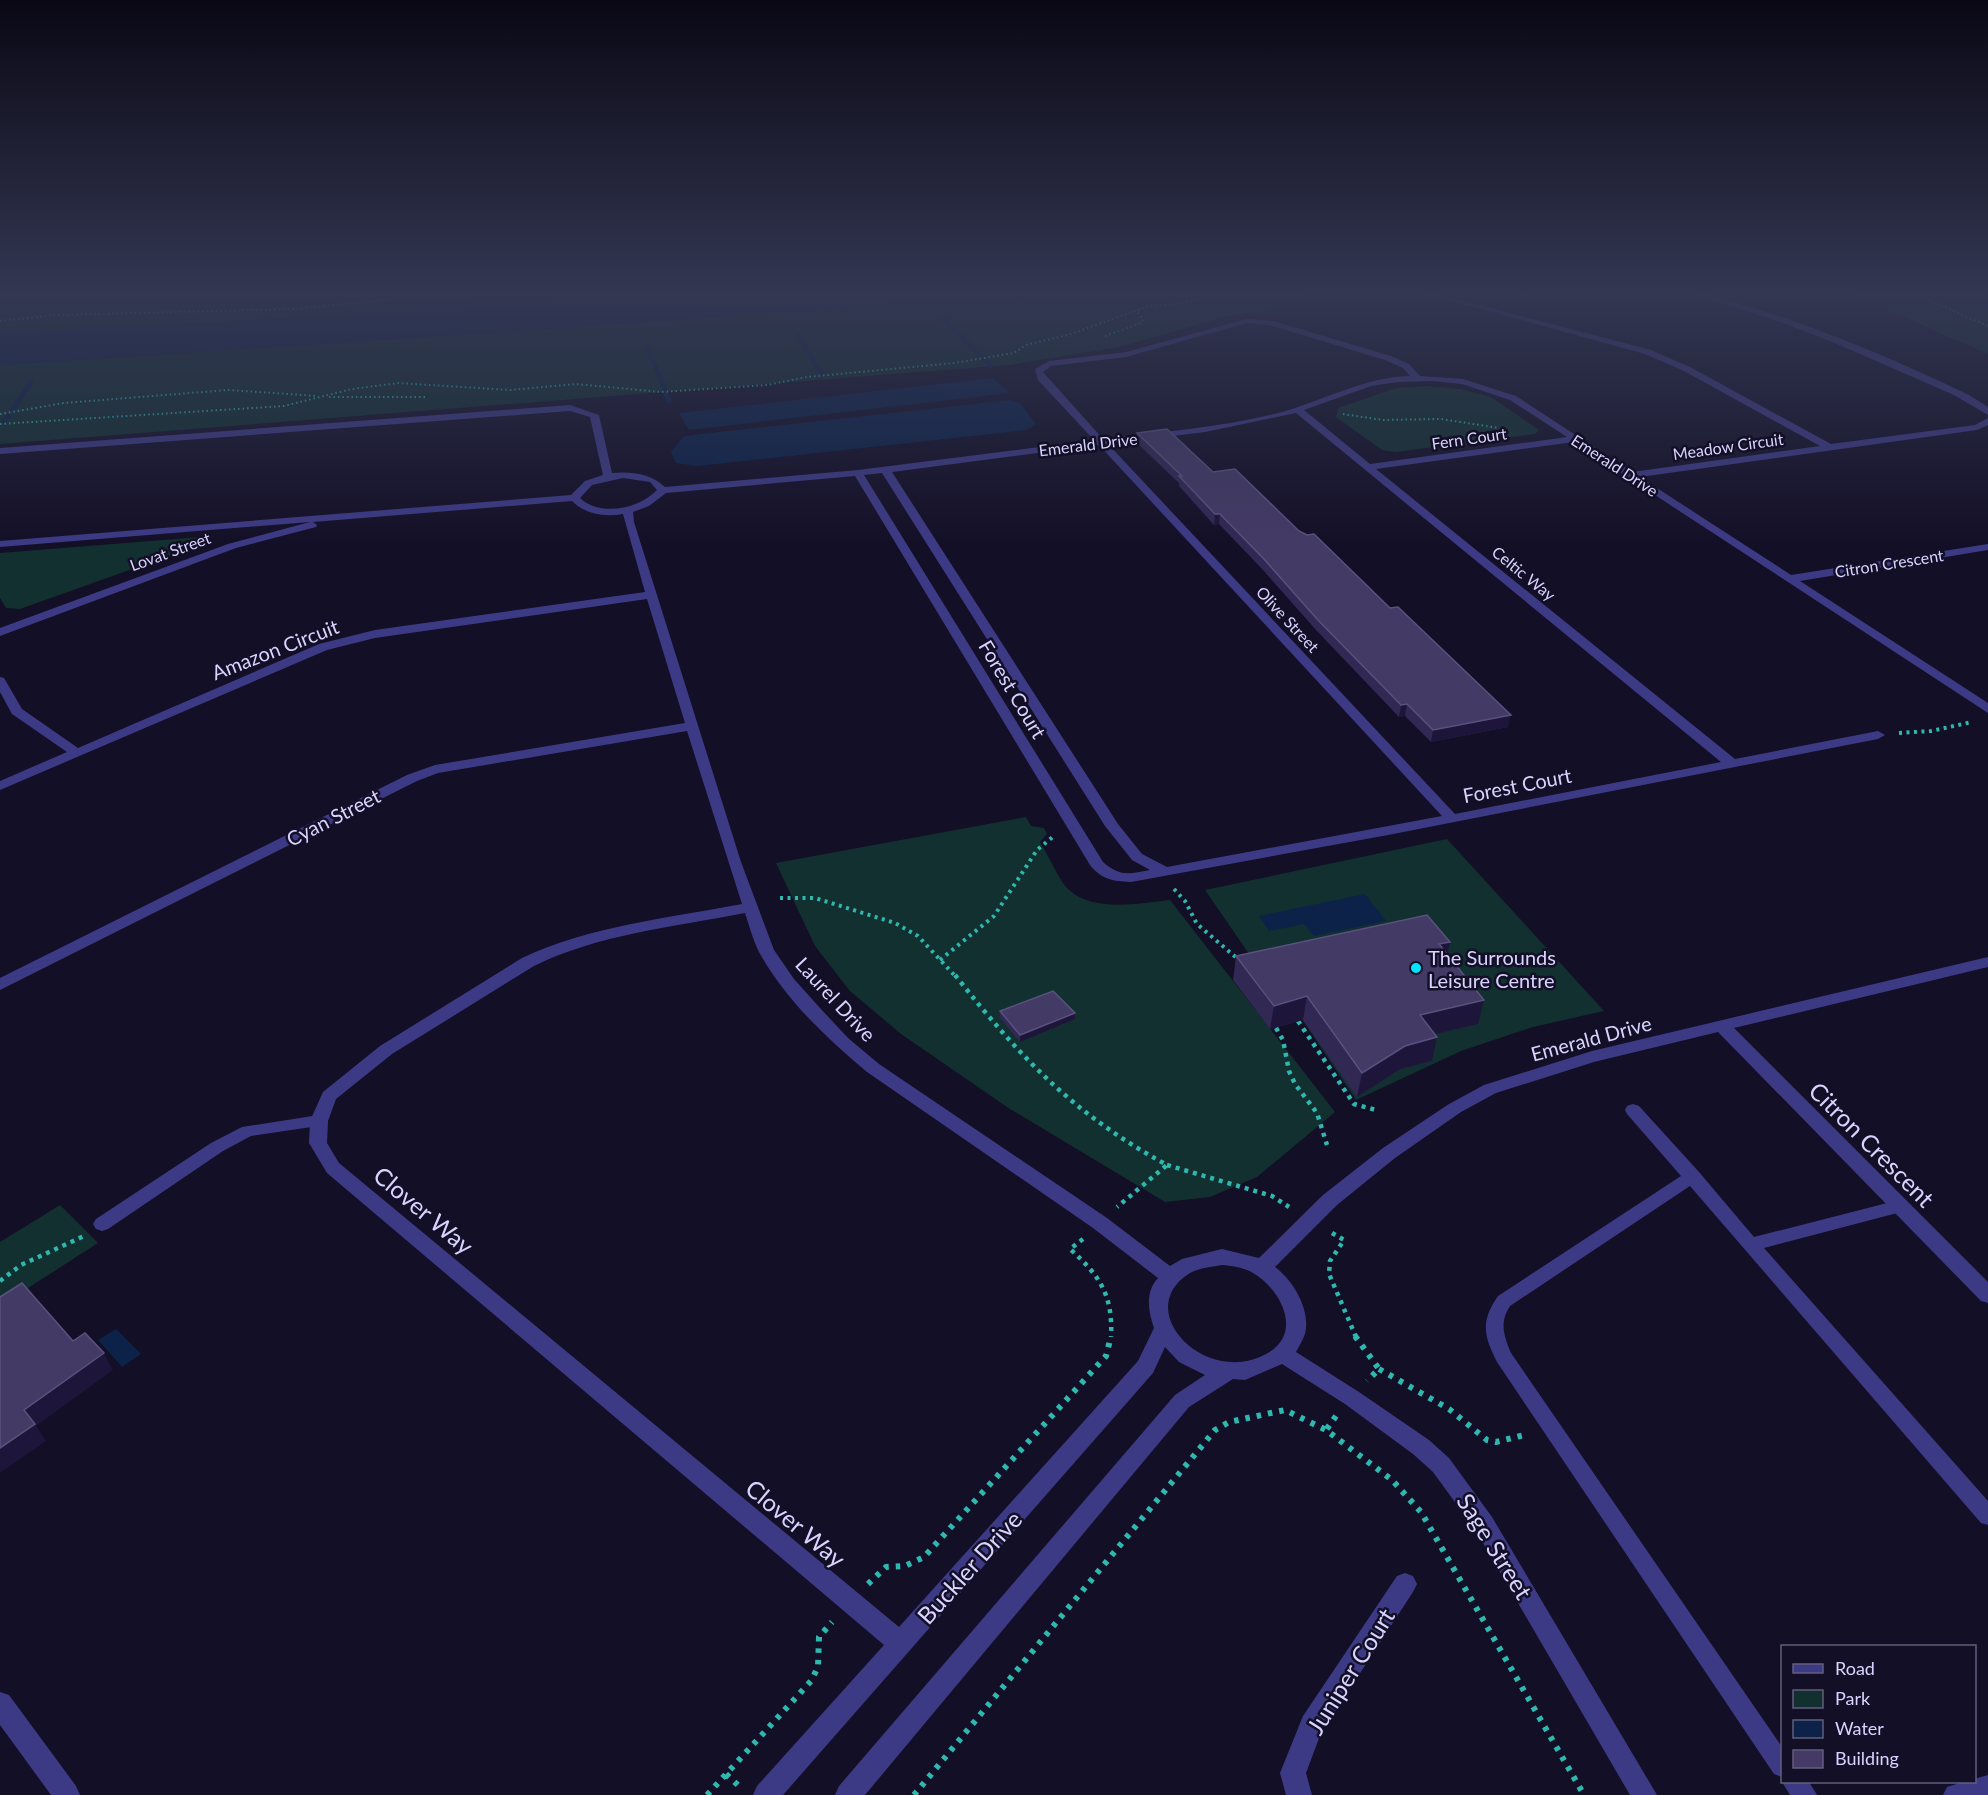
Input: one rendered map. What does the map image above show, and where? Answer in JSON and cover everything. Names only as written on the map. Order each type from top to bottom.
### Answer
[{"type":"street","name":"Olive Street","points":[[1040,377],[1451,818]]},
{"type":"street","name":"Meadow Circuit","points":[[1701,377],[1829,447]]},
{"type":"street","points":[[1921,377],[1969,399],[1988,412]]},
{"type":"street","name":"Emerald Drive","points":[[663,490],[858,473],[1100,443],[1236,424],[1298,410],[1374,383],[1417,378],[1453,380],[1496,391],[1575,439],[1988,709]]},
{"type":"street","points":[[0,451],[570,408],[594,416],[608,477]]},
{"type":"street","name":"Celtic Way","points":[[1298,410],[1730,762]]},
{"type":"street","name":"Meadow Circuit","points":[[1630,475],[1977,427],[1988,421]]},
{"type":"street","name":"Fern Court","points":[[1367,467],[1575,439]]},
{"type":"street","name":"Forest Court","points":[[885,469],[1112,826],[1137,857],[1165,872]]},
{"type":"street","name":"Forest Court","points":[[858,473],[1097,865],[1110,876],[1131,878],[1165,872],[1878,735]]},
{"type":"street","points":[[608,477],[642,477],[653,480],[663,490],[657,499],[648,505],[628,510],[599,511],[578,504],[575,498],[577,491],[584,485],[608,477]]},
{"type":"street","name":"Lovat Street","points":[[0,544],[575,498]]},
{"type":"street","name":"Laurel Drive","points":[[628,510],[629,522],[651,595],[749,907],[766,950],[788,982],[842,1042],[915,1098],[1100,1223],[1169,1276]]},
{"type":"street","name":"Lovat Street","points":[[0,632],[232,546],[356,516]]},
{"type":"street","name":"Citron Crescent","points":[[1789,579],[1988,547]]},
{"type":"street","name":"Amazon Circuit","points":[[0,786],[304,654],[349,639],[651,595]]},
{"type":"street","points":[[0,681],[16,711],[77,753]]},
{"type":"street","name":"Cyan Street","points":[[0,985],[427,772],[468,761],[692,726]]},
{"type":"street","points":[[319,1121],[329,1096],[357,1071],[386,1050],[528,962],[579,941],[749,907]]},
{"type":"street","name":"Emerald Drive","points":[[1262,1268],[1330,1200],[1389,1153],[1490,1089],[1592,1057],[1988,962]]},
{"type":"street","name":"Citron Crescent","points":[[1722,1026],[1988,1295]]},
{"type":"street","name":"Clover Way","points":[[319,1121],[318,1143],[333,1168],[901,1644]]},
{"type":"street","points":[[1222,1257],[1243,1260],[1262,1268],[1279,1282],[1292,1299],[1297,1318],[1294,1338],[1283,1354],[1267,1365],[1249,1370],[1227,1372],[1207,1368],[1190,1359],[1162,1331],[1156,1312],[1158,1293],[1169,1276],[1182,1265],[1201,1258],[1222,1257]]},
{"type":"street","name":"Buckler Drive","points":[[766,1795],[1146,1367],[1162,1331]]},
{"type":"street","name":"Sage Street","points":[[1283,1354],[1406,1436],[1447,1472],[1484,1524],[1644,1795]]},
{"type":"street","points":[[848,1795],[1182,1401],[1227,1372]]},
{"type":"street","name":"Juniper Court","points":[[1299,1795],[1293,1773],[1312,1725],[1405,1584]]},
{"type":"street","points":[[0,1704],[67,1795]]},
{"type":"lane","points":[[1634,1110],[1988,1516]]},
{"type":"lane","points":[[102,1224],[217,1147],[248,1131],[319,1121]]},
{"type":"lane","points":[[1693,1176],[1504,1301],[1493,1315],[1493,1332],[1504,1357],[1781,1766]]},
{"type":"lane","points":[[1753,1244],[1899,1206]]},
{"type":"lane","points":[[1795,1783],[1805,1795]]},
{"type":"lane","points":[[1955,1795],[1988,1787]]},
{"type":"path","points":[[0,424],[284,406],[352,389],[398,383],[494,390],[576,384],[661,392],[741,389],[810,377]]},
{"type":"path","points":[[0,414],[64,403],[228,390],[324,396],[432,398]]},
{"type":"path","points":[[1339,414],[1373,419],[1449,419],[1503,428]]},
{"type":"path","points":[[1878,735],[1931,731],[1975,721]]},
{"type":"path","points":[[940,960],[994,916],[1037,850],[1071,821]]},
{"type":"path","points":[[1174,889],[1185,901],[1197,924],[1229,950],[1243,966]]},
{"type":"path","points":[[780,898],[802,896],[825,900],[877,916],[918,936],[999,1032],[1059,1092],[1146,1155],[1167,1165],[1117,1208]]},
{"type":"path","points":[[1298,1021],[1354,1104],[1376,1110]]},
{"type":"path","points":[[1276,1028],[1283,1040],[1289,1071],[1295,1084],[1317,1113],[1327,1145]]},
{"type":"path","points":[[0,1281],[12,1270],[40,1254],[74,1243],[102,1224]]},
{"type":"path","points":[[873,1579],[886,1566],[905,1566],[924,1557],[1111,1348],[1104,1289],[1099,1278],[1070,1249],[1080,1242]]},
{"type":"path","points":[[1380,1369],[1449,1409],[1487,1440],[1504,1440],[1552,1427]]},
{"type":"path","points":[[914,1795],[1196,1450],[1215,1430],[1245,1417],[1285,1410],[1326,1430],[1392,1480],[1421,1512],[1584,1795]]},
{"type":"path","points":[[1326,1430],[1334,1418]]},
{"type":"path","points":[[707,1795],[811,1681],[818,1667],[819,1637],[830,1625]]},
{"type":"path","points":[[726,1774],[740,1786]]},
{"type":"green space","points":[[0,377],[859,377],[0,444]]},
{"type":"green space","points":[[1426,386],[1460,389],[1491,397],[1539,430],[1535,434],[1395,452],[1382,450],[1336,417],[1338,408],[1396,388]]},
{"type":"green space","points":[[213,536],[208,542],[20,609],[6,608],[0,598],[0,553]]},
{"type":"green space","points":[[1026,817],[1031,826],[1044,828],[1047,834],[1040,842],[1065,886],[1080,897],[1092,902],[1118,905],[1170,900],[1335,1112],[1257,1177],[1210,1197],[1165,1202],[1010,1109],[901,1034],[850,991],[815,946],[776,863]]},
{"type":"green space","name":"The Surrounds Leisure Centre","points":[[1447,839],[1604,1011],[1533,1027],[1461,1051],[1356,1100],[1267,967],[1258,967],[1205,890]]},
{"type":"green space","points":[[60,1205],[98,1243],[0,1306],[0,1242]]},
{"type":"water","points":[[993,378],[1010,393],[689,430],[679,413]]},
{"type":"water","points":[[1010,400],[1020,403],[1036,424],[1026,430],[697,466],[676,463],[671,452],[683,437],[692,435]]},
{"type":"water","points":[[1365,894],[1386,921],[1314,936],[1304,924],[1269,931],[1259,916]]},
{"type":"water","points":[[116,1329],[141,1354],[122,1367],[98,1340]]},
{"type":"building","points":[[1167,429],[1213,472],[1235,469],[1299,531],[1307,535],[1314,534],[1390,608],[1398,607],[1511,715],[1433,730],[1407,704],[1401,705],[1317,619],[1264,559],[1220,514],[1215,514],[1179,476],[1182,476],[1137,433]]},
{"type":"building","name":"The Surrounds Leisure Centre","points":[[1427,915],[1450,942],[1439,944],[1484,1000],[1420,1015],[1437,1037],[1405,1046],[1362,1073],[1307,996],[1274,1006],[1236,956]]},
{"type":"building","points":[[1053,991],[1075,1013],[1020,1035],[1000,1011]]},
{"type":"building","points":[[22,1283],[73,1341],[85,1333],[104,1353],[24,1410],[35,1424],[0,1448],[0,1297]]},
{"type":"waterway","points":[[660,377],[665,389]]},
{"type":"waterway","points":[[13,409],[31,382]]},
{"type":"waterway","points":[[666,394],[669,401]]},
{"type":"waterway","points":[[4,421],[9,415]]},
{"type":"place","name":"The Surrounds Leisure Centre","points":[[1416,968]]}]
